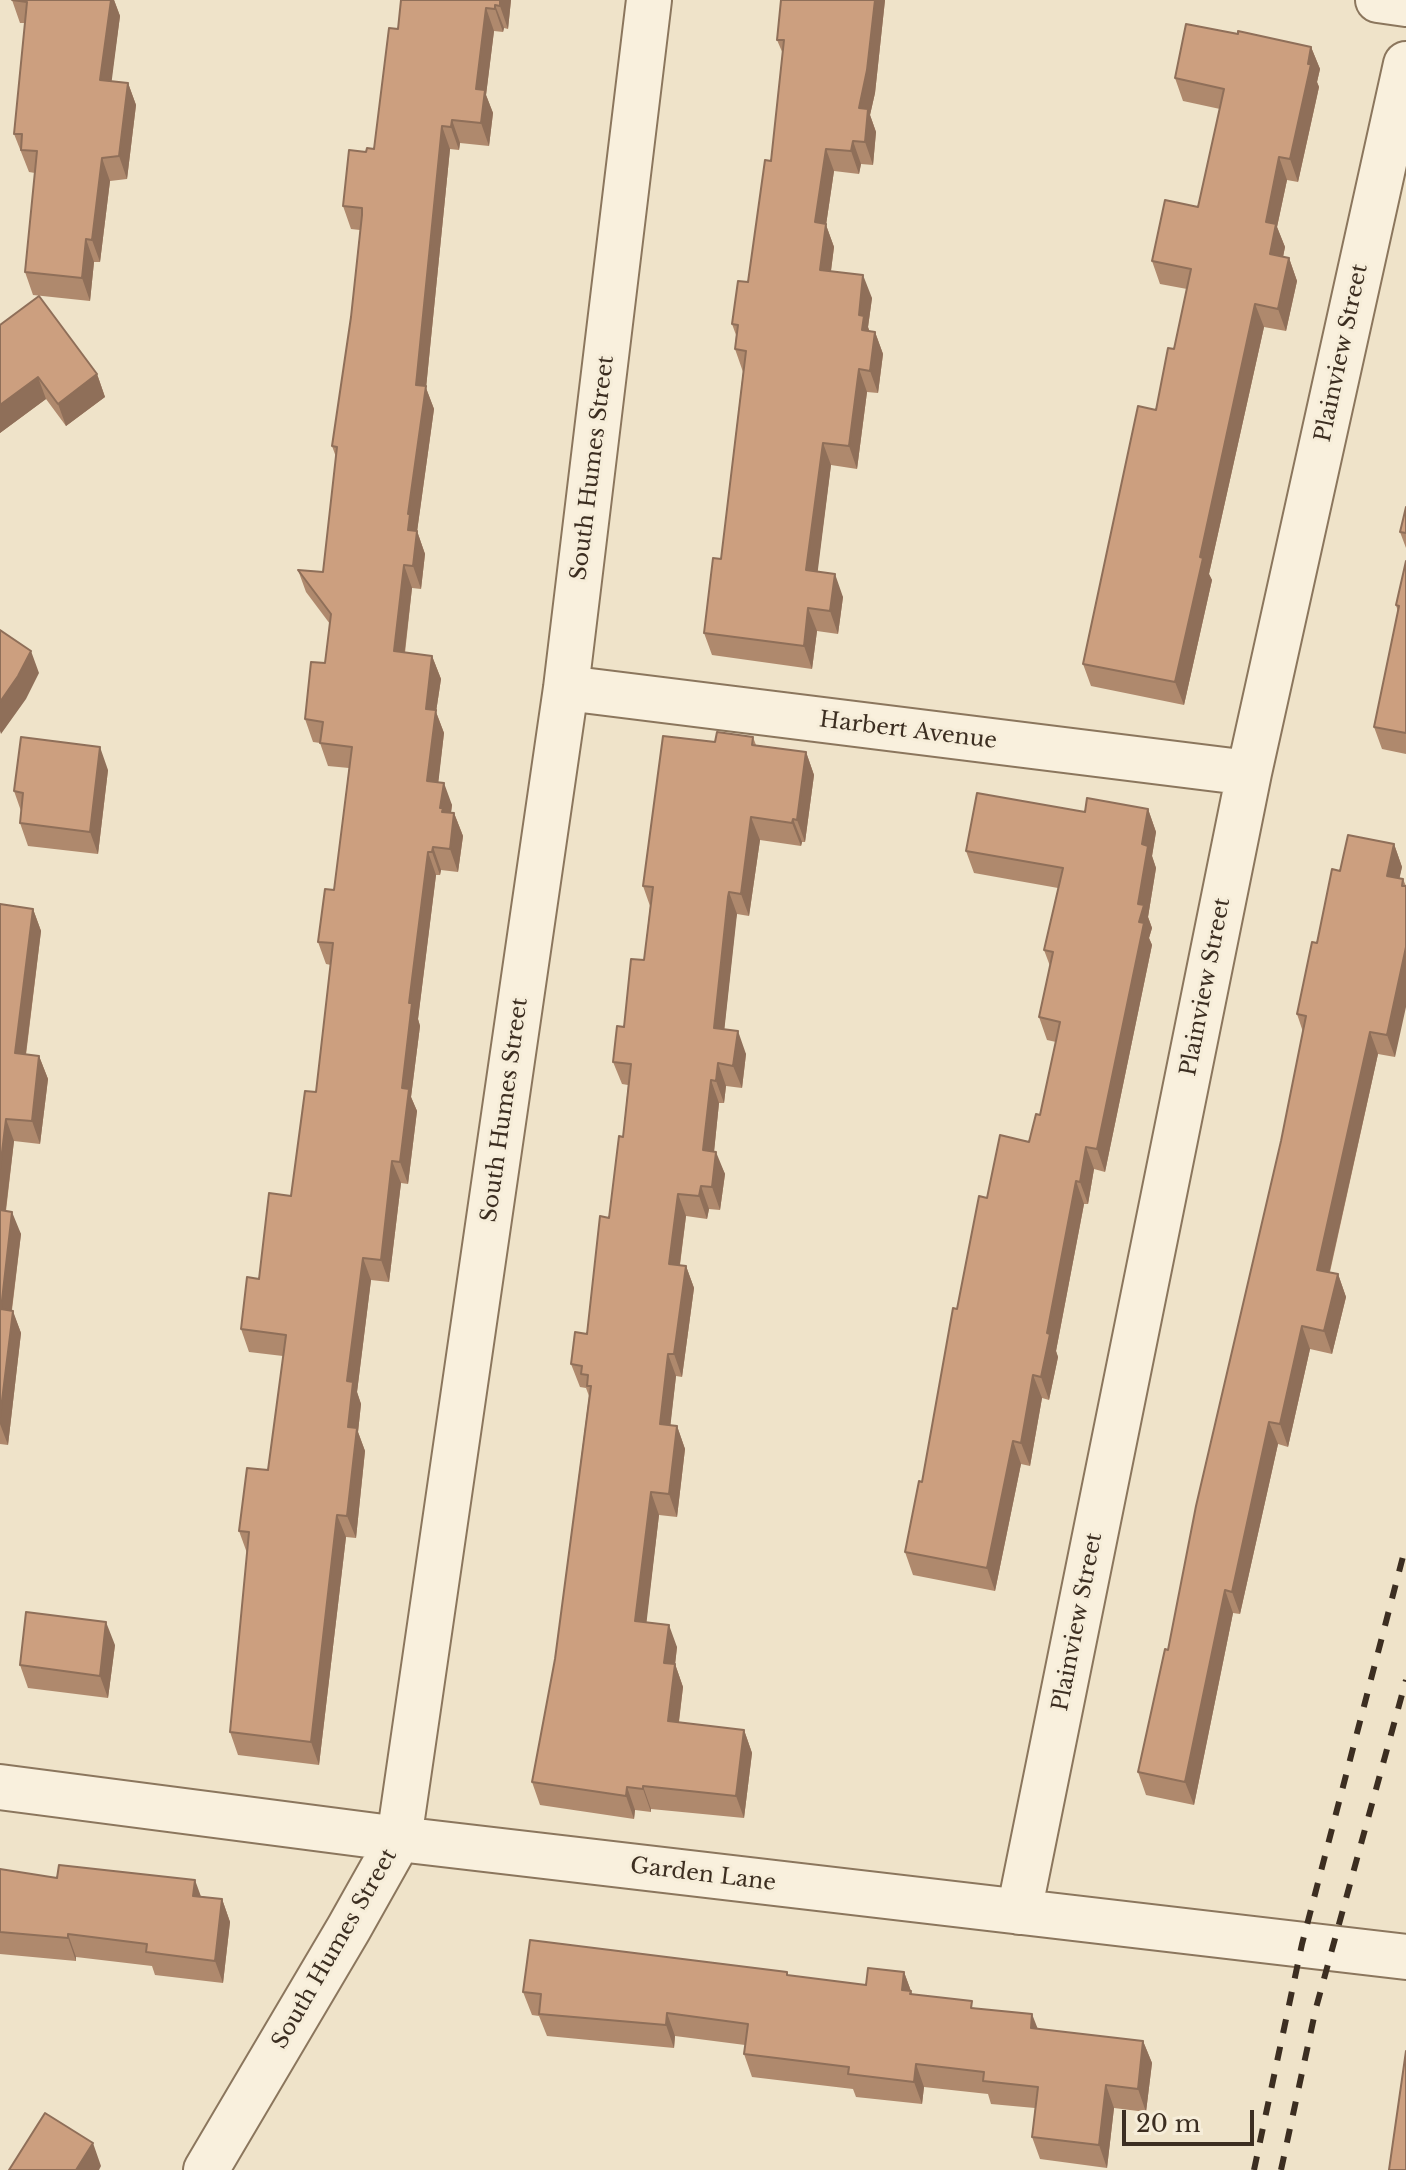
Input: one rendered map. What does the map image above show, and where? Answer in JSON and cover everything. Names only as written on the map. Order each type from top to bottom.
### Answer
[{"type":"street","name":"South Humes Street","points":[[206,2170],[342,1942],[399,1839],[566,688],[649,0]]},
{"type":"street","points":[[1378,0],[1406,4]]},
{"type":"street","name":"Plainview Street","points":[[1019,1912],[1249,773],[1406,64]]},
{"type":"street","name":"Harbert Avenue","points":[[566,688],[1249,773]]},
{"type":"street","name":"Garden Lane","points":[[0,1787],[399,1839],[1406,1957]]},
{"type":"building","points":[[12,0],[111,0],[100,80],[128,83],[119,156],[102,158],[92,240],[86,239],[82,278],[25,272],[37,151],[21,150],[22,134],[14,134],[27,2]]},
{"type":"building","points":[[401,0],[500,0],[500,6],[486,8],[476,89],[485,90],[481,123],[452,120],[451,127],[442,126],[416,385],[426,386],[408,514],[408,530],[417,531],[413,566],[404,565],[394,651],[432,656],[426,709],[436,710],[427,781],[444,783],[440,808],[443,808],[442,812],[454,813],[450,849],[433,847],[432,852],[428,852],[402,1088],[409,1089],[400,1162],[392,1161],[381,1260],[363,1258],[347,1381],[353,1382],[348,1427],[357,1428],[347,1516],[337,1515],[311,1742],[230,1732],[249,1532],[239,1531],[247,1468],[268,1470],[286,1335],[241,1329],[247,1277],[259,1279],[269,1193],[291,1196],[305,1091],[316,1092],[333,943],[318,942],[325,889],[334,890],[352,747],[320,743],[323,722],[305,719],[311,662],[325,663],[331,614],[298,570],[323,572],[337,447],[332,446],[362,215],[362,208],[343,206],[349,150],[366,152],[367,148],[374,149],[389,28],[398,29]]},
{"type":"building","points":[[781,0],[875,0],[859,108],[868,109],[865,142],[853,141],[851,151],[826,149],[815,222],[826,224],[820,270],[863,275],[859,315],[864,316],[862,330],[875,332],[870,371],[859,369],[849,446],[823,443],[806,570],[835,574],[830,611],[808,608],[804,646],[704,633],[713,558],[721,559],[746,351],[735,349],[738,325],[732,324],[738,281],[748,282],[765,160],[771,161],[784,40],[777,40]]},
{"type":"building","points":[[1186,24],[1238,34],[1238,31],[1311,47],[1308,64],[1311,64],[1290,159],[1279,157],[1266,222],[1276,224],[1270,254],[1289,258],[1278,309],[1255,304],[1175,682],[1083,664],[1138,406],[1156,410],[1168,348],[1174,349],[1191,269],[1152,261],[1165,200],[1198,207],[1224,89],[1175,78]]},
{"type":"building","points":[[39,296],[97,374],[58,404],[38,377],[0,405],[0,325]]},
{"type":"building","points":[[1406,507],[1406,533],[1400,532]]},
{"type":"building","points":[[1406,561],[1406,733],[1374,727]]},
{"type":"building","points":[[0,630],[31,651],[0,702]]},
{"type":"building","points":[[717,732],[753,737],[752,745],[806,752],[797,820],[793,819],[792,823],[751,817],[741,894],[729,892],[728,897],[714,1028],[738,1031],[733,1066],[718,1063],[716,1081],[711,1080],[703,1150],[716,1152],[712,1187],[701,1186],[699,1196],[678,1194],[669,1264],[686,1266],[674,1354],[668,1354],[660,1424],[677,1426],[669,1494],[651,1492],[635,1621],[669,1625],[664,1663],[675,1664],[668,1721],[744,1730],[736,1796],[643,1786],[643,1789],[627,1787],[626,1796],[532,1782],[555,1659],[591,1386],[587,1386],[588,1375],[581,1374],[582,1366],[571,1364],[575,1332],[587,1334],[600,1216],[609,1218],[619,1136],[623,1137],[631,1064],[613,1062],[617,1026],[624,1027],[631,959],[644,960],[653,887],[643,886],[663,736],[715,742]]},
{"type":"building","points":[[21,737],[100,747],[90,832],[20,823],[23,793],[14,791]]},
{"type":"building","points":[[977,793],[1085,812],[1087,798],[1148,809],[1142,844],[1148,846],[1138,904],[1144,905],[1139,922],[1144,923],[1097,1149],[1086,1147],[1080,1182],[1076,1181],[1041,1377],[1033,1375],[1021,1443],[1013,1441],[987,1568],[905,1552],[919,1481],[922,1482],[953,1308],[957,1309],[979,1196],[987,1198],[1000,1135],[1029,1142],[1036,1114],[1040,1115],[1060,1022],[1039,1017],[1053,952],[1044,950],[1063,868],[966,851]]},
{"type":"building","points":[[1348,835],[1394,844],[1387,876],[1403,879],[1402,886],[1406,886],[1406,947],[1387,1035],[1370,1032],[1317,1270],[1338,1274],[1324,1331],[1302,1326],[1280,1424],[1269,1422],[1232,1592],[1225,1590],[1185,1782],[1138,1772],[1281,1141],[1306,1016],[1297,1014],[1312,942],[1317,943],[1332,869],[1340,871]]},
{"type":"building","points":[[0,904],[33,909],[15,1053],[39,1056],[32,1121],[6,1119],[0,1169]]},
{"type":"building","points":[[0,1210],[12,1212],[1,1309],[13,1311],[0,1417]]},
{"type":"building","points":[[26,1612],[106,1622],[100,1676],[20,1665]]},
{"type":"building","points":[[59,1865],[195,1880],[193,1896],[222,1899],[215,1961],[146,1952],[147,1944],[68,1934],[68,1938],[0,1932],[0,1869],[57,1878]]},
{"type":"building","points":[[530,1940],[866,1985],[868,1968],[904,1972],[902,1990],[911,1991],[910,1994],[972,2001],[971,2008],[1032,2014],[1031,2028],[1143,2041],[1138,2089],[1106,2085],[1099,2145],[1032,2137],[1038,2087],[983,2081],[984,2072],[916,2064],[914,2082],[848,2074],[849,2067],[744,2054],[748,2024],[667,2013],[666,2025],[539,2014],[541,1994],[523,1992]]},
{"type":"building","points":[[1406,2051],[1406,2170],[1389,2170]]},
{"type":"building","points":[[45,2113],[93,2143],[76,2170],[9,2170]]},
{"type":"railway","points":[[1254,2170],[1302,1944],[1406,1545]]},
{"type":"railway","points":[[1281,2170],[1316,2008],[1406,1680]]}]
